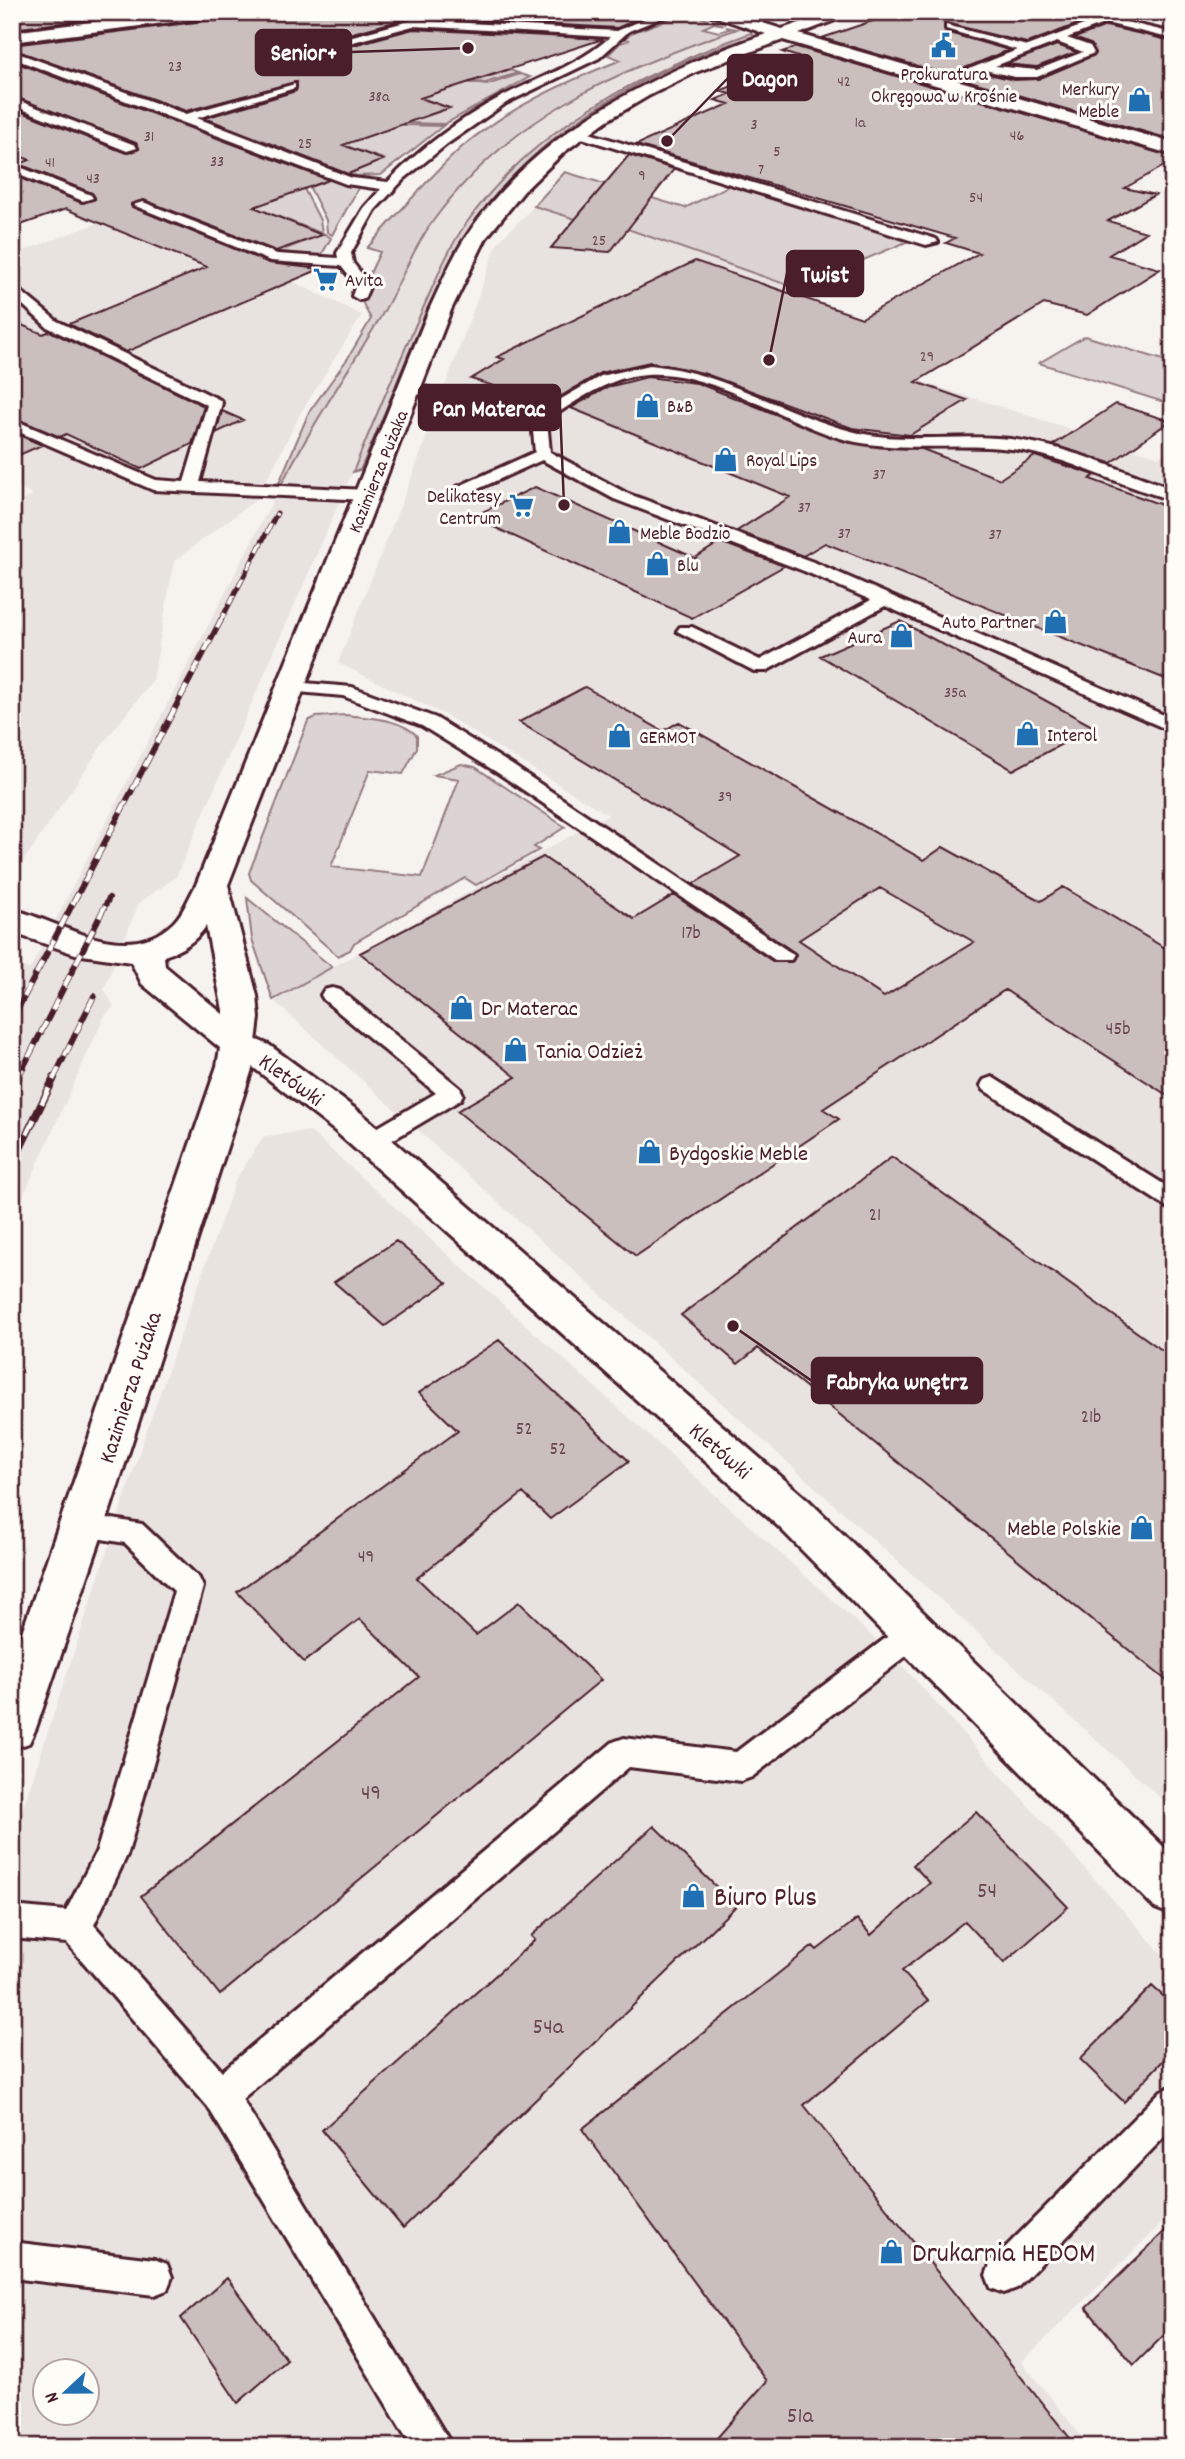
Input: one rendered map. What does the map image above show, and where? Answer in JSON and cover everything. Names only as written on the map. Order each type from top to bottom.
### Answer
[{"type":"street","points":[[12,37],[212,12]]},
{"type":"street","points":[[710,12],[940,83],[1173,149]]},
{"type":"street","name":"Kazimierza Pużaka","points":[[146,950],[159,947],[183,933],[212,885],[293,687],[319,611],[440,310],[477,236],[522,182],[573,132],[633,94],[679,71],[848,12]]},
{"type":"street","name":"Kazimierza Pużaka","points":[[12,1728],[225,1105],[242,1018],[240,996],[212,885]]},
{"type":"street","points":[[14,921],[86,947],[146,950]]},
{"type":"street","name":"Kletówki","points":[[146,950],[148,966],[154,976],[238,1044],[272,1063],[371,1142],[793,1513],[1173,1891]]},
{"type":"lane","points":[[109,12],[130,22]]},
{"type":"lane","points":[[359,296],[363,285],[346,261],[344,253],[370,208],[391,186],[443,141],[502,101],[595,55],[617,34],[671,12]]},
{"type":"lane","points":[[940,83],[1105,20],[1173,36]]},
{"type":"lane","points":[[323,47],[413,23],[617,34]]},
{"type":"lane","points":[[950,27],[1025,49]]},
{"type":"lane","points":[[983,66],[1025,77],[1036,76],[1089,54],[1086,48],[1056,38]]},
{"type":"lane","points":[[12,54],[351,181],[391,186]]},
{"type":"lane","points":[[186,118],[291,86]]},
{"type":"lane","points":[[12,101],[131,148]]},
{"type":"lane","points":[[573,132],[931,242]]},
{"type":"lane","points":[[12,168],[87,198]]},
{"type":"lane","points":[[139,205],[275,258],[346,261]]},
{"type":"lane","points":[[12,288],[52,324],[215,403],[191,485]]},
{"type":"lane","points":[[410,388],[539,418],[606,379],[649,369],[687,375],[848,435],[896,444],[990,442],[1049,451],[1173,495]]},
{"type":"lane","points":[[539,418],[543,454]]},
{"type":"lane","points":[[12,423],[153,485],[367,495]]},
{"type":"lane","points":[[463,490],[543,454]]},
{"type":"lane","points":[[543,454],[620,496],[810,567],[1173,726]]},
{"type":"lane","points":[[686,631],[760,667],[884,600]]},
{"type":"lane","points":[[293,687],[346,691],[429,722],[505,769],[783,955]]},
{"type":"lane","points":[[331,995],[452,1094],[371,1142]]},
{"type":"lane","points":[[992,1086],[1173,1202]]},
{"type":"lane","points":[[75,1928],[112,1853],[190,1587],[132,1532],[83,1526]]},
{"type":"lane","points":[[220,2095],[624,1752],[741,1767],[913,1634]]},
{"type":"lane","points":[[12,1922],[75,1928],[220,2095],[434,2447]]},
{"type":"lane","points":[[1004,2275],[1173,2103]]},
{"type":"lane","points":[[12,2260],[154,2277]]},
{"type":"shaded area","points":[[686,13],[725,25],[714,23],[703,28],[719,32],[729,29],[726,27],[737,29],[650,61],[569,101],[531,125],[496,153],[463,185],[425,233],[380,318],[282,483],[279,483],[309,412],[348,358],[371,319],[363,297],[368,277],[380,252],[367,248],[437,171],[480,133],[538,97],[621,60],[608,55],[620,43],[630,40],[624,39],[631,33]]},
{"type":"shaded area","points":[[737,29],[751,33],[622,87],[581,113],[537,146],[492,191],[464,226],[441,269],[176,877],[139,903],[104,989],[114,1006],[104,1017],[12,1221],[12,964],[30,969],[285,477],[386,307],[431,223],[487,157],[527,126],[580,93],[670,52]]},
{"type":"shaded area","points":[[751,33],[754,36],[667,69],[625,91],[585,115],[514,175],[483,211],[457,251],[418,332],[360,470],[353,472],[446,257],[465,225],[493,190],[523,159],[557,131],[593,107],[670,66]]},
{"type":"shaded area","points":[[439,66],[479,80],[510,70],[518,73],[485,83],[410,75],[487,85],[520,74],[530,77],[445,124],[407,123],[391,117],[418,119],[450,108],[354,74]]},
{"type":"shaded area","points":[[308,90],[404,125],[443,126],[381,175],[357,176],[334,168],[354,172],[384,159],[318,137]]},
{"type":"shaded area","points":[[299,166],[359,187],[332,235],[327,232],[326,220]]},
{"type":"shaded area","points":[[565,172],[685,208],[730,185],[909,241],[796,288],[602,220],[591,224],[534,206]]},
{"type":"shaded area","points":[[296,173],[320,220],[322,232],[331,238],[321,256],[272,251],[260,246],[271,242],[286,249],[324,234],[231,199]]},
{"type":"shaded area","points":[[534,206],[591,224],[601,220],[796,288],[731,321],[1159,457],[1173,448],[1173,1809],[273,1000],[608,815],[447,716],[338,663],[414,471],[498,242]]},
{"type":"shaded area","points":[[122,214],[300,285],[362,315],[302,411],[257,499],[174,561],[153,680],[105,741],[12,878],[12,506],[33,495],[12,484],[12,247],[23,251]]},
{"type":"shaded area","points":[[1085,336],[1173,363],[1173,405],[1039,363]]},
{"type":"shaded area","points":[[345,715],[384,720],[402,726],[417,736],[417,748],[403,774],[370,770],[331,867],[422,877],[459,779],[434,775],[461,764],[475,767],[565,827],[534,847],[539,850],[476,885],[465,878],[354,943],[350,950],[338,956],[251,880],[249,873],[308,721],[316,717]]},
{"type":"shaded area","points":[[247,898],[332,967],[273,1000],[252,939]]},
{"type":"shaded area","points":[[310,1131],[890,1652],[1173,1966],[1173,2212],[1022,2362],[1090,2447],[12,2447],[12,1841],[147,1429],[236,1179],[264,1136]]},
{"type":"building","points":[[12,12],[101,12],[108,17],[12,29]]},
{"type":"building","points":[[223,12],[654,12],[617,28],[413,17],[318,42],[317,51],[324,53],[413,29],[603,39],[420,98],[449,108],[343,145],[383,160],[348,174],[205,118],[296,91],[297,82],[186,111],[12,49],[12,45],[212,20]]},
{"type":"building","points":[[899,12],[1070,12],[1094,18],[1027,43],[944,23],[945,32],[1009,50],[948,75],[822,38]]},
{"type":"building","points":[[1106,26],[1173,41],[1173,140],[966,80],[985,73],[1014,80],[1038,79],[1095,55],[1092,45],[1075,38]]},
{"type":"building","points":[[1057,45],[1076,52],[1037,67],[1006,64]]},
{"type":"building","points":[[797,47],[1173,157],[1173,161],[1125,188],[1155,195],[1108,221],[1146,232],[1109,255],[1160,269],[1087,315],[1044,304],[916,382],[967,400],[910,435],[852,428],[703,373],[650,362],[600,373],[553,401],[535,393],[529,397],[471,379],[504,359],[497,357],[695,261],[862,318],[979,253],[946,243],[955,238],[636,145],[729,104],[715,100],[730,94],[719,91],[805,59],[782,52]]},
{"type":"building","points":[[12,61],[329,180],[254,207],[322,235],[276,251],[144,200],[131,204],[132,207],[269,263],[320,269],[126,352],[69,324],[207,267],[66,209],[12,228],[12,175],[82,203],[95,199],[92,193],[19,164],[30,160],[12,153],[12,108],[126,153],[139,149],[136,143],[12,96]]},
{"type":"building","points":[[629,155],[674,169],[610,252],[551,248]]},
{"type":"building","points":[[12,321],[43,334],[50,331],[204,406],[192,444],[141,469],[66,434],[60,437],[12,417]]},
{"type":"building","points":[[647,377],[697,383],[846,442],[922,449],[1000,479],[1035,456],[1095,475],[1090,479],[1173,509],[1173,682],[825,543],[803,556],[737,531],[790,497],[571,408],[608,387]]},
{"type":"building","points":[[1116,404],[1170,421],[1111,463],[1053,445]]},
{"type":"building","points":[[222,411],[243,420],[216,433]]},
{"type":"building","points":[[12,432],[42,445],[12,458]]},
{"type":"building","points":[[535,487],[695,558],[720,542],[784,566],[692,618],[472,517]]},
{"type":"building","points":[[900,621],[1094,727],[1013,770],[820,656]]},
{"type":"building","points":[[585,687],[663,731],[679,722],[924,860],[943,847],[1041,901],[1063,887],[1173,953],[1173,1099],[1005,990],[823,1109],[839,1119],[636,1256],[457,1111],[516,1077],[360,953],[543,857],[634,919],[674,895],[774,962],[793,961],[795,953],[693,884],[740,856],[519,722]],"holes":[[[880,888],[974,942],[884,997],[799,940]]]},
{"type":"building","points":[[892,1157],[1173,1358],[1173,1686],[758,1348],[738,1364],[681,1315]]},
{"type":"building","points":[[396,1241],[447,1283],[385,1326],[334,1282]]},
{"type":"building","points":[[499,1340],[629,1461],[550,1519],[523,1493],[417,1578],[476,1635],[519,1602],[601,1680],[220,1995],[141,1896],[419,1677],[360,1619],[304,1662],[237,1592],[458,1431],[419,1393]]},
{"type":"building","points":[[976,1812],[1068,1907],[1004,1963],[965,1921],[902,1971],[928,2001],[804,2105],[1077,2447],[709,2447],[767,2381],[582,2129],[813,1946],[817,1950],[857,1919],[871,1935],[930,1883],[913,1865]]},
{"type":"building","points":[[654,1826],[736,1906],[403,2228],[322,2130],[535,1940],[531,1936]]},
{"type":"building","points":[[1152,1986],[1173,2005],[1173,2050],[1124,2102],[1080,2059]]},
{"type":"building","points":[[1173,2223],[1173,2326],[1134,2365],[1086,2308]]},
{"type":"building","points":[[227,2278],[287,2360],[238,2403],[181,2318]]},
{"type":"railway","points":[[220,622],[277,513]]},
{"type":"railway","points":[[12,1020],[221,620]]},
{"type":"railway","points":[[18,1078],[109,898]]},
{"type":"railway","points":[[53,1080],[94,996]]},
{"type":"railway","points":[[12,1091],[18,1078]]},
{"type":"railway","points":[[12,1165],[54,1078]]},
{"type":"place","name":"Prokuratura Okręgowa w Krośnie","points":[[944,45]]},
{"type":"place","name":"Senior+","points":[[468,48]]},
{"type":"place","name":"Merkury Meble","points":[[1139,99]]},
{"type":"place","name":"Dagon","points":[[667,141]]},
{"type":"place","name":"Avita","points":[[325,279]]},
{"type":"place","name":"Twist","points":[[769,360]]},
{"type":"place","name":"B&B","points":[[647,405]]},
{"type":"place","name":"Royal Lips","points":[[726,459]]},
{"type":"place","name":"Pan Materac","points":[[564,505]]},
{"type":"place","name":"Delikatesy Centrum","points":[[521,506]]},
{"type":"place","name":"Meble Bodzio","points":[[620,532]]},
{"type":"place","name":"Blu","points":[[657,564]]},
{"type":"place","name":"Auto Partner","points":[[1056,621]]},
{"type":"place","name":"Aura","points":[[902,636]]},
{"type":"place","name":"Interol","points":[[1027,734]]},
{"type":"place","name":"GERMOT","points":[[619,736]]},
{"type":"place","name":"Dr Materac","points":[[461,1007]]},
{"type":"place","name":"Tania Odzież","points":[[516,1050]]},
{"type":"place","name":"Bydgoskie Meble","points":[[649,1152]]},
{"type":"place","name":"Fabryka wnętrz","points":[[733,1326]]},
{"type":"place","name":"Meble Polskie","points":[[1141,1527]]},
{"type":"place","name":"Biuro Plus","points":[[694,1895]]},
{"type":"place","name":"Drukarnia HEDOM","points":[[892,2251]]}]
